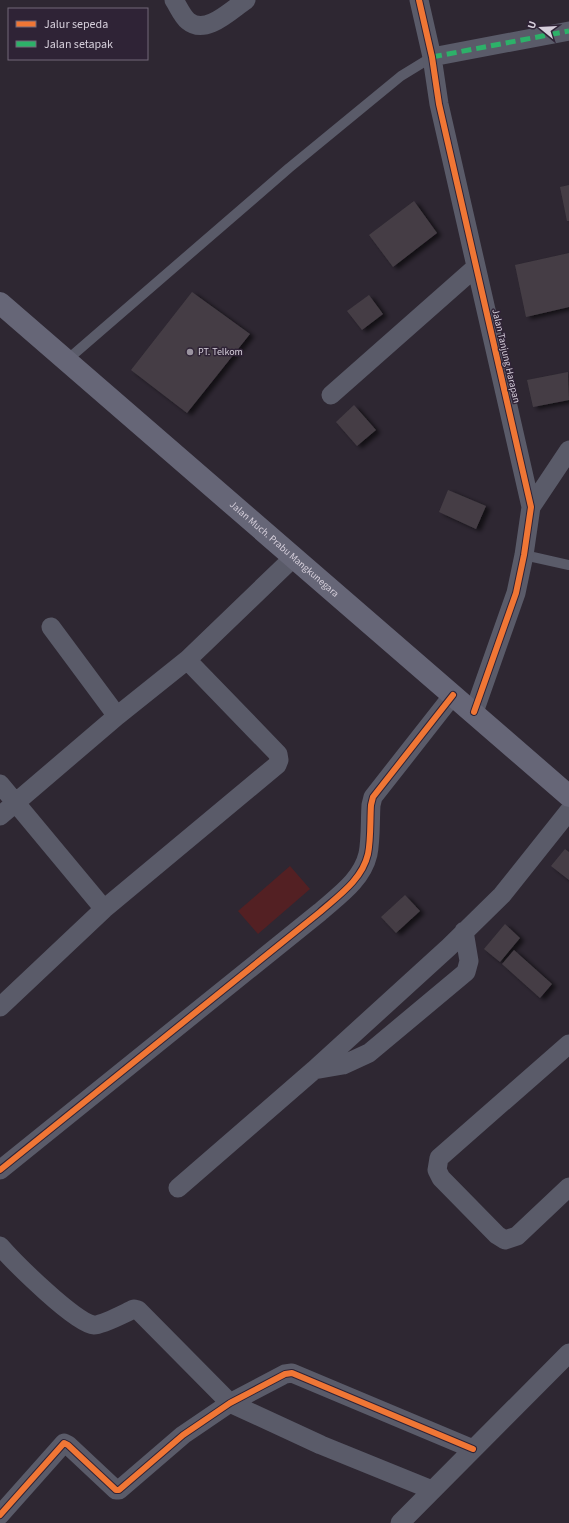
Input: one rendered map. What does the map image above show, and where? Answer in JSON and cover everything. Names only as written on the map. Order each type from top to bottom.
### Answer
[{"type":"main road","name":"Jalan Much. Prabu Mangkunegara","points":[[0,303],[453,696],[474,712],[569,796]]},
{"type":"street","points":[[174,0],[187,21],[195,25],[202,26],[212,24],[246,0]]},
{"type":"street","name":"Jalan Tanjung Harapan","points":[[419,0],[432,57],[439,104],[531,507],[524,555],[516,593],[474,712]]},
{"type":"street","points":[[432,57],[569,31]]},
{"type":"street","points":[[331,395],[476,267]]},
{"type":"street","points":[[531,507],[569,450]]},
{"type":"street","points":[[0,816],[116,716],[187,660],[294,557]]},
{"type":"street","points":[[51,627],[116,716]]},
{"type":"street","points":[[0,1007],[104,909],[277,765],[278,754],[187,660]]},
{"type":"street","points":[[0,1170],[320,912],[355,881],[364,866],[368,854],[371,805],[373,797],[453,696]]},
{"type":"street","points":[[0,784],[104,909]]},
{"type":"street","points":[[178,1188],[314,1070],[502,895],[569,811]]},
{"type":"street","points":[[314,1070],[343,1065],[369,1053],[466,972],[469,961],[464,931]]},
{"type":"street","points":[[569,1044],[439,1158],[437,1170],[441,1178],[497,1235],[505,1240],[517,1236],[569,1187]]},
{"type":"street","points":[[2,1252],[62,1305],[89,1324],[97,1325],[134,1309],[140,1311],[230,1402],[321,1446],[432,1490]]},
{"type":"street","points":[[400,1523],[569,1353]]},
{"type":"street","points":[[0,1515],[64,1443],[116,1490],[119,1490],[184,1435],[230,1402],[285,1374],[292,1373],[473,1449]]},
{"type":"lane","points":[[67,360],[289,168],[401,76],[432,57]]},
{"type":"lane","points":[[524,555],[569,565]]},
{"type":"shaded area","points":[[290,866],[310,889],[258,934],[238,911]]},
{"type":"building","points":[[569,185],[569,221],[567,221],[560,187]]},
{"type":"building","points":[[414,201],[437,233],[393,267],[369,235]]},
{"type":"building","points":[[569,253],[569,307],[526,317],[515,265]]},
{"type":"building","name":"PT. Telkom","points":[[192,292],[250,334],[187,413],[131,370]]},
{"type":"building","points":[[369,295],[383,314],[362,330],[347,311]]},
{"type":"building","points":[[568,372],[569,400],[533,407],[527,380]]},
{"type":"building","points":[[354,405],[376,430],[357,446],[336,422]]},
{"type":"building","points":[[448,490],[486,506],[476,529],[439,512]]},
{"type":"building","points":[[565,849],[569,852],[569,880],[551,866]]},
{"type":"building","points":[[405,895],[420,911],[396,933],[381,917]]},
{"type":"building","points":[[505,924],[520,938],[500,962],[484,949]]},
{"type":"building","points":[[514,950],[552,984],[540,998],[502,964]]},
{"type":"marked path","points":[[432,57],[569,31]]},
{"type":"cycle path","points":[[419,0],[432,57],[439,104],[531,507],[524,555],[516,593],[474,712]]},
{"type":"cycle path","points":[[0,1170],[320,912],[355,880],[365,863],[368,854],[371,805],[373,797],[453,695]]},
{"type":"cycle path","points":[[0,1515],[64,1443],[116,1490],[119,1490],[183,1435],[230,1403],[285,1374],[292,1373],[473,1449]]},
{"type":"place","name":"PT. Telkom","points":[[190,352]]}]
